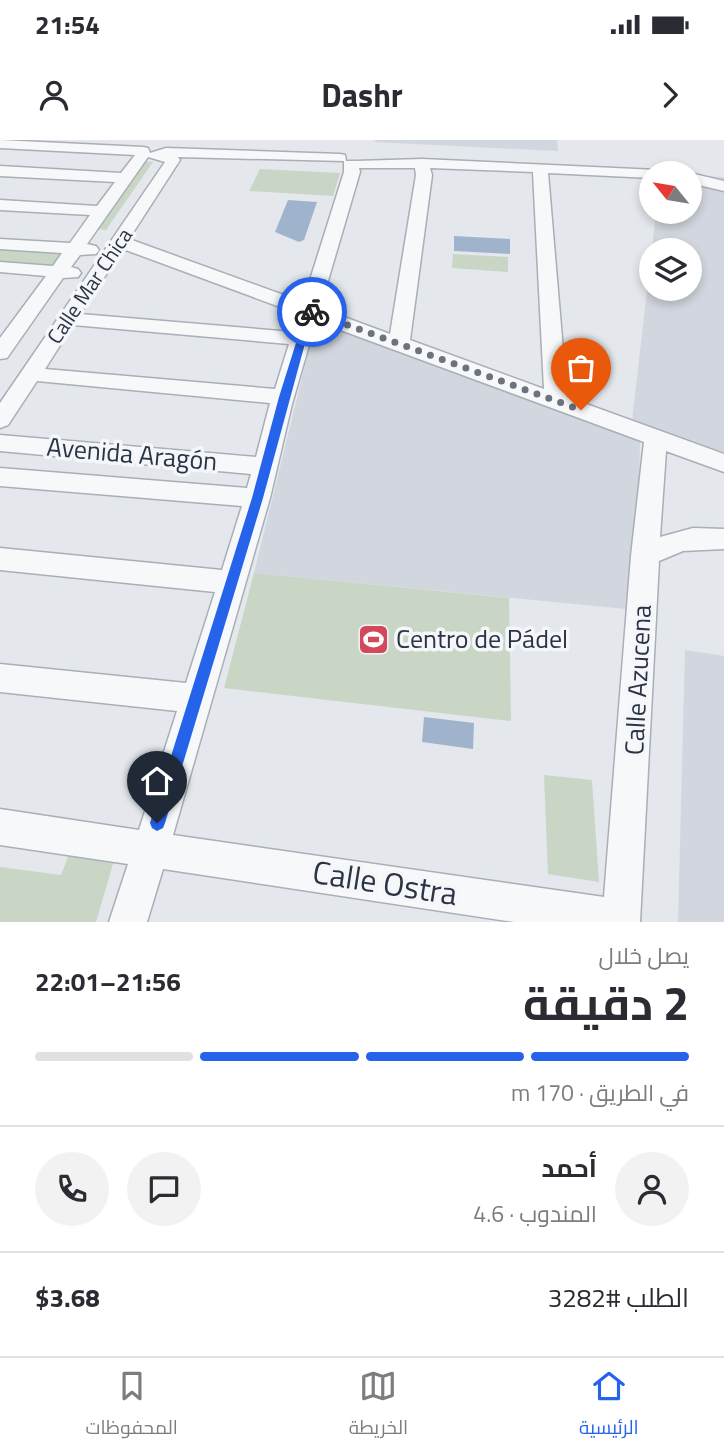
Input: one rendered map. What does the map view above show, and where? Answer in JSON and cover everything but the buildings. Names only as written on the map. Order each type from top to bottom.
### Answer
[{"type":"street","points":[[0,144],[154,153],[353,157],[422,163],[639,173]]},
{"type":"street","name":"Calle Mar Chica","points":[[0,353],[125,178],[154,153],[173,160],[0,420]]},
{"type":"street","points":[[128,922],[257,498],[284,397],[352,172],[353,157]]},
{"type":"street","points":[[399,343],[424,174],[422,163]]},
{"type":"street","points":[[540,169],[555,401]]},
{"type":"street","points":[[0,171],[125,178]]},
{"type":"street","points":[[702,175],[724,174]]},
{"type":"street","points":[[702,180],[724,186]]},
{"type":"street","points":[[0,205],[101,211]]},
{"type":"street","points":[[0,244],[75,249],[116,247],[310,311],[724,463]]},
{"type":"street","points":[[0,267],[98,274]]},
{"type":"street","points":[[0,314],[26,316]]},
{"type":"street","points":[[69,319],[303,339]]},
{"type":"street","points":[[30,374],[284,397]]},
{"type":"street","name":"Calle Azucena","points":[[621,920],[645,556],[656,437]]},
{"type":"street","name":"Avenida Aragón","points":[[0,443],[264,466]]},
{"type":"street","name":"Avenida Aragón","points":[[0,477],[257,498]]},
{"type":"street","points":[[650,489],[664,514],[688,539]]},
{"type":"street","points":[[645,556],[660,547],[688,539],[724,539]]},
{"type":"street","points":[[0,559],[231,582]]},
{"type":"street","points":[[0,678],[197,699]]},
{"type":"street","points":[[0,827],[149,848]]},
{"type":"street","name":"Calle Ostra","points":[[149,848],[621,920]]},
{"type":"shaded area","points":[[557,140],[558,151],[375,142]]},
{"type":"shaded area","points":[[702,176],[724,177],[724,458],[632,421],[646,301],[702,301],[702,238],[653,238],[655,224],[702,224]]},
{"type":"shaded area","points":[[316,321],[640,439],[637,610],[254,573]]},
{"type":"shaded area","points":[[685,650],[724,656],[724,922],[678,922]]},
{"type":"green space","points":[[141,161],[153,162],[106,230],[93,229]]},
{"type":"green space","points":[[260,169],[340,173],[333,196],[249,191]]},
{"type":"green space","points":[[0,249],[65,253],[56,265],[0,261]]},
{"type":"green space","points":[[453,254],[508,257],[508,272],[452,268]]},
{"type":"green space","name":"Centro de Pádel","points":[[254,573],[509,598],[511,721],[224,688]]},
{"type":"green space","points":[[544,775],[592,780],[599,882],[548,874]]},
{"type":"green space","points":[[70,852],[115,857],[96,922],[0,922],[0,867],[61,875]]},
{"type":"water","points":[[288,200],[317,202],[304,240],[299,242],[275,232]]},
{"type":"water","points":[[454,236],[510,239],[510,254],[454,251]]},
{"type":"water","points":[[424,717],[474,723],[473,749],[422,742]]},
{"type":"way so far","points":[[312,312],[581,410]]},
{"type":"place","name":"Centro de Pádel","points":[[373,639]]},
{"type":"route","points":[[157,823],[197,699],[284,397],[310,311],[312,312]]}]
